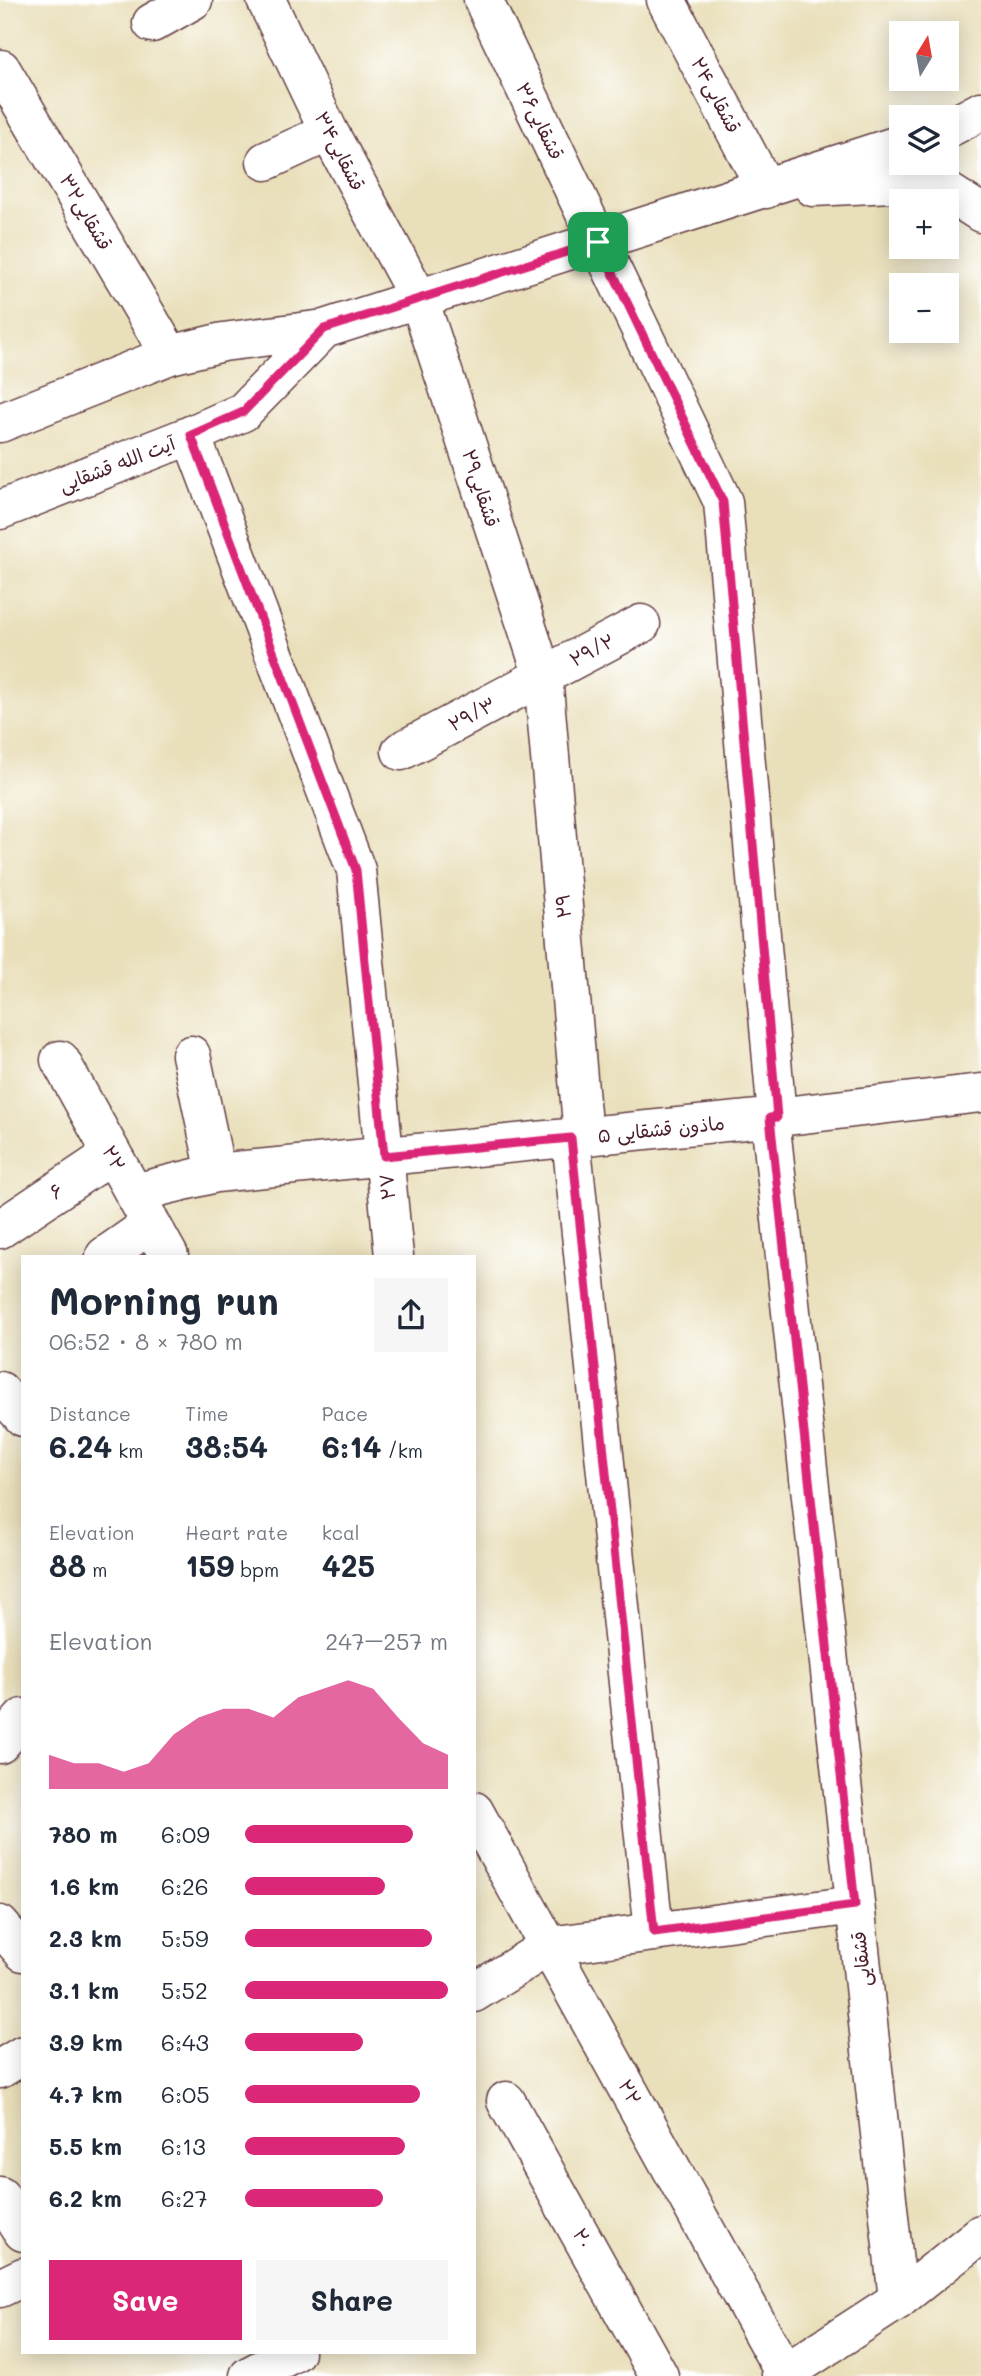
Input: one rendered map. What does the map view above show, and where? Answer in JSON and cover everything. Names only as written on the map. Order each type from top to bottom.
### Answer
[{"type":"street","points":[[152,23],[193,0]]},
{"type":"street","name":"قشقایی۳۴","points":[[267,0],[329,132],[419,299]]},
{"type":"street","name":"قشقایی۳۶","points":[[483,0],[723,502],[774,1118]]},
{"type":"street","name":"قشقایی۲۴","points":[[666,0],[766,189]]},
{"type":"street","name":"قشقایی۳۲","points":[[1,69],[170,355]]},
{"type":"street","points":[[959,123],[981,111]]},
{"type":"street","points":[[266,161],[329,132]]},
{"type":"street","points":[[766,189],[889,148]]},
{"type":"street","points":[[766,189],[931,181],[981,213]]},
{"type":"street","name":"آیت الله قشقایی","points":[[0,424],[170,355],[223,342],[324,329],[766,189]]},
{"type":"street","name":"قشقایی۲۹","points":[[419,299],[543,676]]},
{"type":"street","name":"آیت الله قشقایی","points":[[0,510],[243,412],[324,329]]},
{"type":"street","name":"۲۷","points":[[191,435],[356,870],[394,1255]]},
{"type":"street","name":"۲۹/۲","points":[[543,676],[641,624]]},
{"type":"street","name":"۲۹/۳","points":[[401,751],[543,676]]},
{"type":"street","name":"۲۹","points":[[543,676],[577,1137],[654,1932]]},
{"type":"street","points":[[191,1055],[216,1173]]},
{"type":"street","name":"۲۲","points":[[60,1060],[168,1255]]},
{"type":"street","name":"ماذون قشقایی ۵","points":[[142,1208],[216,1173],[774,1118],[981,1093]]},
{"type":"street","name":"قشقایی","points":[[774,1118],[898,2300]]},
{"type":"street","name":"۶","points":[[0,1229],[112,1154]]},
{"type":"street","points":[[106,1255],[142,1208]]},
{"type":"street","points":[[0,1391],[21,1415]]},
{"type":"street","points":[[0,1744],[21,1720]]},
{"type":"street","name":"۲۲","points":[[476,1817],[783,2375]]},
{"type":"street","points":[[476,1992],[549,1946],[855,1905]]},
{"type":"street","points":[[0,1925],[21,1950]]},
{"type":"street","points":[[0,2069],[21,2055]]},
{"type":"street","name":"۲۰","points":[[506,2101],[659,2376]]},
{"type":"street","points":[[0,2196],[21,2229]]},
{"type":"street","points":[[783,2375],[898,2300],[981,2234]]},
{"type":"street","points":[[0,2288],[21,2278]]},
{"type":"street","points":[[248,2376],[291,2354]]},
{"type":"route","points":[[598,242],[723,502],[777,1117],[770,1118],[855,1905],[654,1932],[571,1138],[384,1156],[356,870],[191,435],[243,412],[324,329],[598,242]]}]
